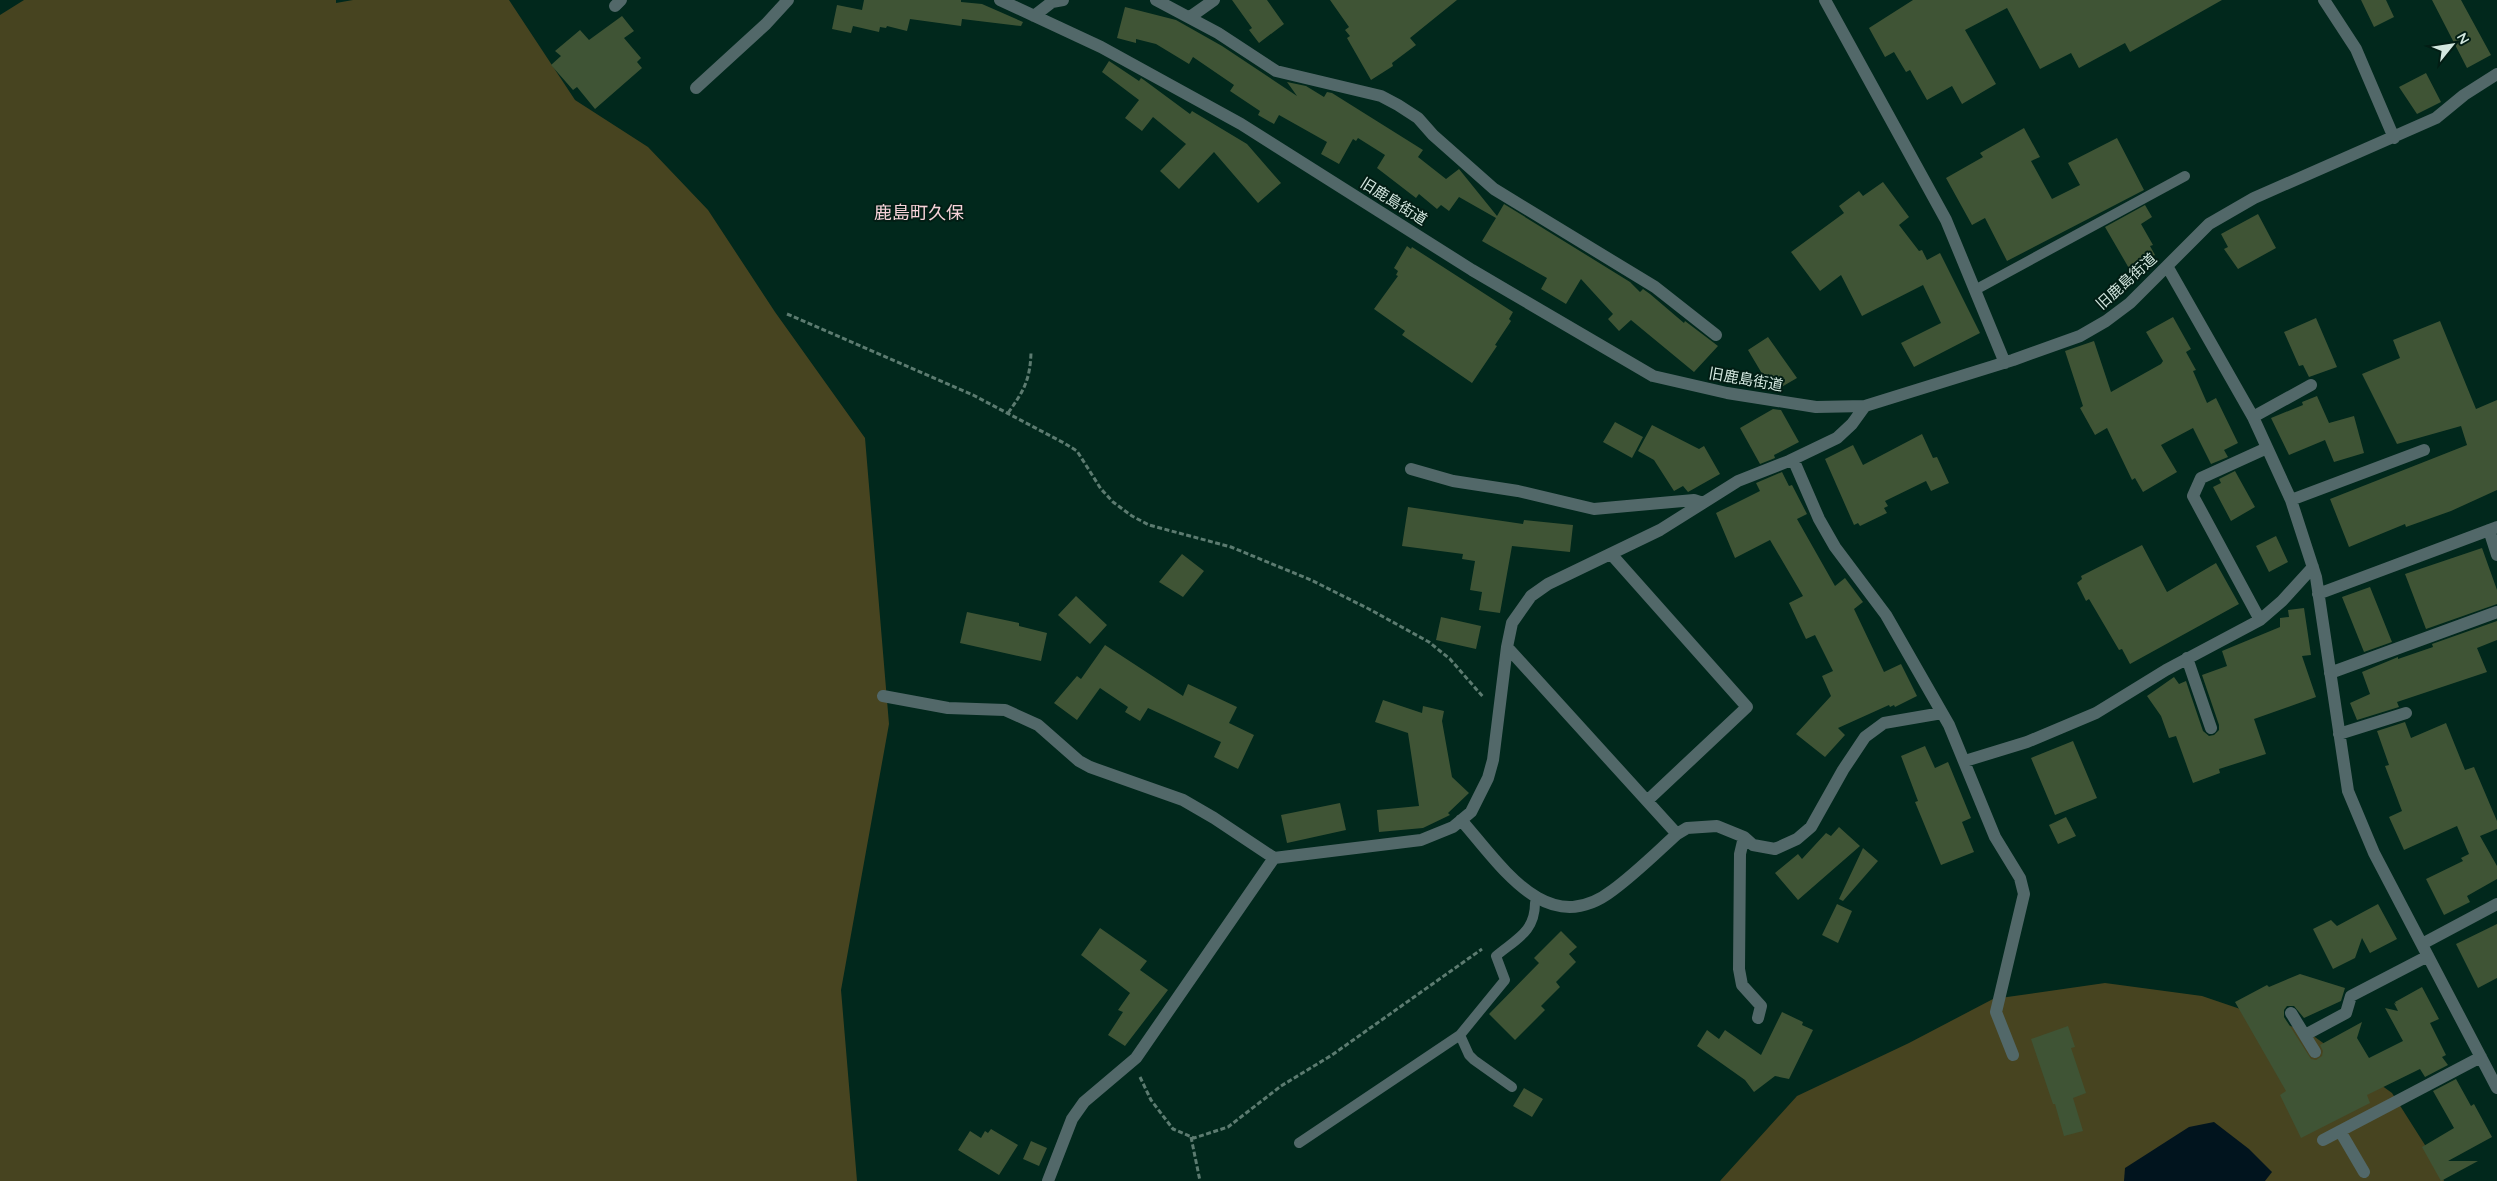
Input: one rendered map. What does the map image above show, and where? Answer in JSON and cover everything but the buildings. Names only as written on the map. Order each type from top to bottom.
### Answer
[{"type":"street","points":[[696,88],[766,24],[788,0]]},
{"type":"street","name":"旧鹿島街道","points":[[1000,0],[1101,47],[1241,124],[1472,270],[1653,376],[1727,393],[1816,407],[1865,406],[2005,363],[2080,336],[2106,321],[2130,303],[2209,224],[2254,198],[2436,118],[2464,95],[2497,74]]},
{"type":"street","points":[[1034,16],[1052,2],[1063,0]]},
{"type":"street","points":[[1190,17],[1214,0]]},
{"type":"street","points":[[1825,0],[1946,220],[2005,363]]},
{"type":"street","points":[[2324,0],[2356,50],[2394,138]]},
{"type":"street","points":[[1164,2],[1276,71],[1381,96],[1398,105],[1418,118],[1433,135],[1494,190],[1655,286],[1716,335]]},
{"type":"street","points":[[2167,266],[2253,417],[2290,500],[2313,567],[2348,791],[2374,853],[2497,1088]]},
{"type":"street","points":[[2253,417],[2311,385]]},
{"type":"street","points":[[883,696],[948,708],[1005,710],[1038,725],[1079,761],[1090,767],[1182,800],[1214,818],[1274,858],[1421,840],[1453,827],[1471,812],[1488,778],[1494,760],[1507,647],[1512,623],[1531,596],[1548,584],[1660,530],[1738,480],[1793,459],[1837,438],[1852,424],[1865,406]]},
{"type":"street","points":[[2260,620],[2193,496],[2201,478],[2267,448]]},
{"type":"street","points":[[2290,500],[2424,450]]},
{"type":"street","points":[[1793,459],[1819,519],[1835,547],[1886,615],[1942,713],[1965,760],[1995,837],[2020,878],[2024,894],[1996,1012],[2013,1055]]},
{"type":"street","points":[[1411,469],[1453,481],[1518,491],[1594,509],[1694,500],[1704,503]]},
{"type":"street","points":[[2318,594],[2493,529],[2497,555]]},
{"type":"street","points":[[1611,554],[1747,707],[1648,800]]},
{"type":"street","points":[[1965,760],[2027,742],[2096,714],[2137,686],[2186,658],[2260,620],[2282,601],[2313,567]]},
{"type":"street","points":[[2330,673],[2497,612]]},
{"type":"street","points":[[1507,647],[1677,834]]},
{"type":"street","points":[[2186,658],[2211,728]]},
{"type":"street","points":[[1461,820],[1513,878],[1530,894],[1546,904],[1569,909],[1594,902],[1613,891],[1677,834],[1687,828],[1717,826],[1744,837],[1753,845],[1774,849],[1798,839],[1810,827],[1842,770],[1865,737],[1884,723],[1942,713]]},
{"type":"street","points":[[2339,734],[2406,713]]},
{"type":"street","points":[[1744,837],[1740,854],[1739,969],[1742,985],[1761,1006],[1758,1018]]},
{"type":"street","points":[[1048,1181],[1072,1119],[1084,1102],[1134,1060],[1274,858]]},
{"type":"street","points":[[2422,944],[2497,904]]},
{"type":"street","points":[[2305,1035],[2346,1014],[2351,996],[2428,956]]},
{"type":"street","points":[[2291,1013],[2315,1052]]},
{"type":"street","points":[[2323,1140],[2481,1057]]},
{"type":"street","points":[[2340,1131],[2364,1172]]},
{"type":"lane","points":[[1975,290],[2185,176]]},
{"type":"lane","points":[[1299,1143],[1460,1035],[1505,980],[1496,956],[1531,926],[1535,914],[1535,903]]},
{"type":"lane","points":[[1460,1035],[1468,1055],[1512,1087]]},
{"type":"path","points":[[787,314],[973,395],[1077,451],[1101,489],[1113,502],[1132,516],[1149,525],[1240,550],[1311,580],[1369,609],[1429,642],[1450,659],[1482,696],[1490,703],[1500,706]]},
{"type":"path","points":[[1008,413],[1025,389],[1031,369],[1031,353]]},
{"type":"path","points":[[1134,1060],[1151,1100],[1173,1129],[1191,1136],[1207,1135],[1228,1127],[1281,1086],[1332,1055],[1485,947]]},
{"type":"path","points":[[1191,1136],[1200,1181]]},
{"type":"shaded area","points":[[24,0],[336,0],[336,3],[353,0],[509,0],[575,100],[648,147],[708,210],[775,312],[865,438],[889,724],[841,990],[857,1181],[0,1181],[0,15]]},
{"type":"shaded area","points":[[2105,983],[2202,996],[2308,1032],[2392,1093],[2437,1164],[2444,1181],[1720,1181],[1797,1096],[1909,1043],[1993,999]]},
{"type":"water","points":[[2214,1122],[2249,1149],[2272,1172],[2265,1181],[2124,1181],[2125,1168],[2189,1127]]},
{"type":"district","name":"鹿島町久保","points":[[919,212]]}]
